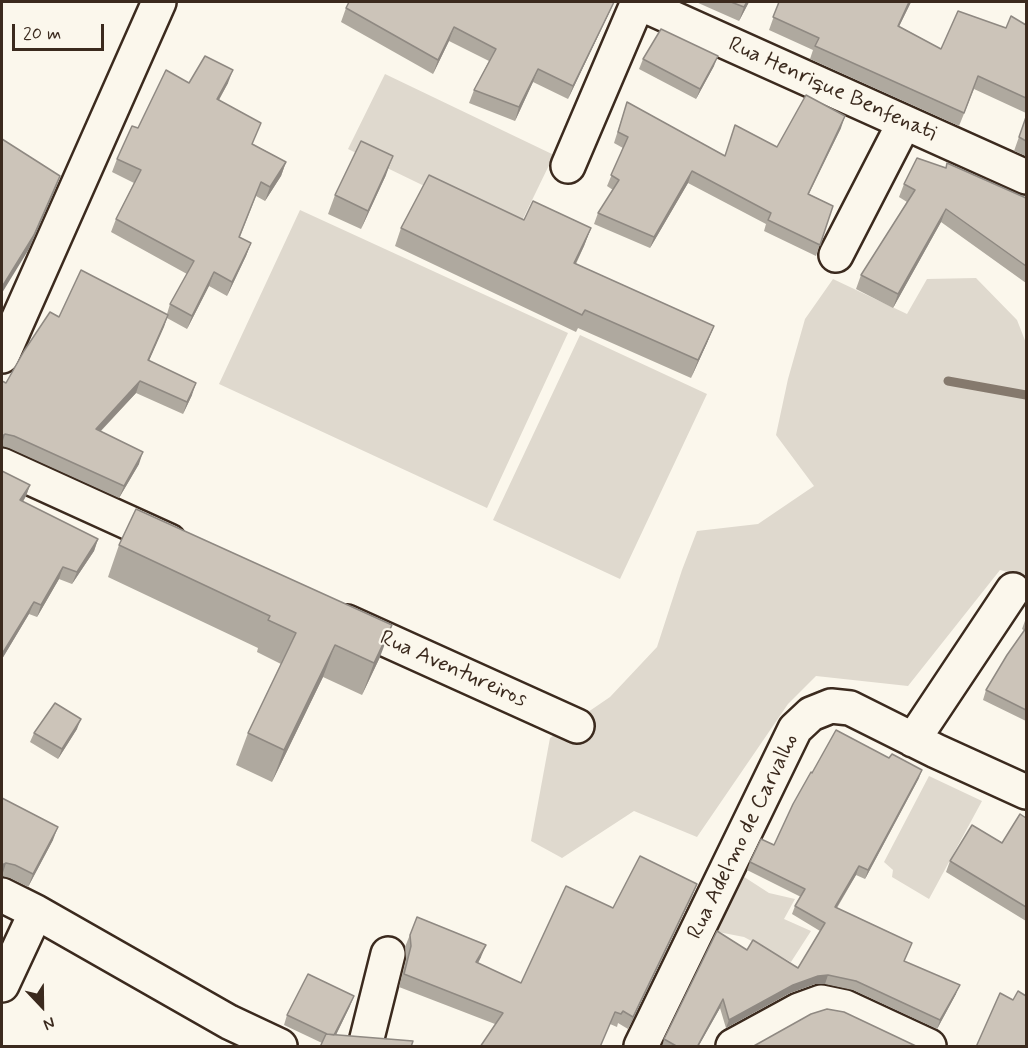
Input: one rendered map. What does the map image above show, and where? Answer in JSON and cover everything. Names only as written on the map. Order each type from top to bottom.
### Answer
[{"type":"street","points":[[2,356],[159,2]]},
{"type":"street","points":[[568,166],[638,2]]},
{"type":"street","name":"Rua Henrique Benfenati","points":[[638,2],[1026,177]]},
{"type":"street","points":[[837,255],[904,123]]},
{"type":"street","points":[[2,465],[197,553]]},
{"type":"street","points":[[913,740],[1013,590]]},
{"type":"street","name":"Rua Aventureiros","points":[[316,608],[577,726]]},
{"type":"street","name":"Rua Adelmo de Carvalho","points":[[641,1047],[795,729],[811,714],[831,706],[850,708],[1026,792]]},
{"type":"street","points":[[2,895],[229,1022],[280,1047]]},
{"type":"street","points":[[2,985],[36,912]]},
{"type":"street","points":[[365,1047],[388,954]]},
{"type":"street","points":[[733,1047],[799,1010],[822,1002],[845,1007],[929,1047]]},
{"type":"shaded area","points":[[385,74],[554,155],[517,231],[348,149]]},
{"type":"shaded area","points":[[300,210],[568,333],[487,508],[219,384]]},
{"type":"shaded area","points":[[976,278],[1017,320],[1026,343],[1026,577],[1000,570],[908,686],[816,676],[788,704],[697,837],[634,811],[562,858],[531,841],[550,738],[610,697],[657,647],[697,531],[758,524],[814,486],[776,435],[788,379],[805,319],[833,279],[907,314],[927,279]]},
{"type":"shaded area","points":[[580,335],[707,394],[620,579],[493,520]]},
{"type":"shaded area","points":[[929,776],[982,801],[929,899],[892,877],[893,870],[884,862]]},
{"type":"shaded area","points":[[738,873],[769,893],[795,899],[784,919],[811,931],[791,962],[744,937],[708,930]]},
{"type":"building","points":[[349,2],[614,2],[573,86],[538,69],[519,107],[474,90],[496,49],[454,27],[438,60],[346,8]]},
{"type":"building","points":[[731,2],[747,2],[744,7]]},
{"type":"building","points":[[779,2],[909,2],[898,26],[941,49],[958,11],[1006,28],[1011,16],[1026,25],[1026,98],[978,76],[964,113],[815,46],[819,38],[773,17]]},
{"type":"building","points":[[661,29],[718,56],[700,89],[643,59]]},
{"type":"building","points":[[205,56],[233,70],[217,99],[261,123],[252,144],[286,162],[270,187],[261,182],[239,237],[251,243],[232,282],[214,272],[192,316],[170,304],[194,261],[116,219],[141,170],[117,159],[132,126],[138,128],[166,70],[189,83]]},
{"type":"building","points":[[806,95],[845,116],[808,194],[833,206],[820,245],[768,220],[771,213],[692,171],[654,237],[598,213],[619,180],[611,175],[628,137],[618,132],[627,102],[725,156],[735,125],[777,147]]},
{"type":"building","points":[[1026,117],[1026,141],[1019,137]]},
{"type":"building","points":[[2,139],[60,176],[34,235],[2,287]]},
{"type":"building","points":[[361,141],[393,156],[368,211],[335,195]]},
{"type":"building","points":[[917,158],[946,168],[947,163],[1026,198],[1026,266],[946,209],[898,294],[861,275],[915,190],[904,184]]},
{"type":"building","points":[[429,175],[524,220],[533,201],[591,228],[574,263],[714,326],[698,360],[585,310],[582,315],[401,228]]},
{"type":"building","points":[[81,270],[168,315],[148,360],[196,383],[187,402],[140,381],[96,429],[143,452],[124,486],[14,436],[5,434],[2,436],[2,381],[6,383],[50,312],[59,317]]},
{"type":"building","points":[[2,471],[30,485],[20,500],[98,539],[77,572],[63,567],[41,605],[34,602],[2,654]]},
{"type":"building","points":[[136,509],[392,625],[374,663],[335,645],[284,750],[248,733],[296,633],[268,620],[270,616],[119,545]]},
{"type":"building","points":[[1026,628],[1026,710],[986,690]]},
{"type":"building","points":[[55,703],[81,719],[62,749],[34,733]]},
{"type":"building","points":[[836,730],[889,758],[892,754],[922,770],[868,870],[859,866],[835,907],[912,943],[904,961],[960,985],[940,1020],[856,981],[828,975],[818,976],[793,985],[729,1020],[723,999],[697,1047],[678,1047],[664,1039],[717,931],[747,950],[753,940],[798,968],[825,923],[795,906],[805,889],[750,862],[761,839],[774,845],[793,804]]},
{"type":"building","points":[[2,798],[58,827],[33,874],[15,865],[6,863],[2,865]]},
{"type":"building","points":[[1020,814],[1026,818],[1026,907],[950,861],[972,825],[1002,843]]},
{"type":"building","points":[[640,856],[697,884],[633,1017],[623,1011],[621,1014],[615,1012],[600,1047],[480,1047],[503,1013],[404,974],[411,946],[410,935],[417,917],[486,945],[476,962],[521,983],[566,886],[613,908]]},
{"type":"building","points":[[308,974],[354,996],[334,1035],[327,1034],[287,1015]]},
{"type":"building","points":[[1018,991],[1026,996],[1026,1047],[976,1047],[1000,993],[1013,1000]]},
{"type":"building","points":[[827,1009],[844,1012],[918,1047],[752,1047],[811,1014]]},
{"type":"building","points":[[326,1034],[413,1041],[411,1047],[320,1047]]},
{"type":"waterway","points":[[948,381],[1026,395]]}]
